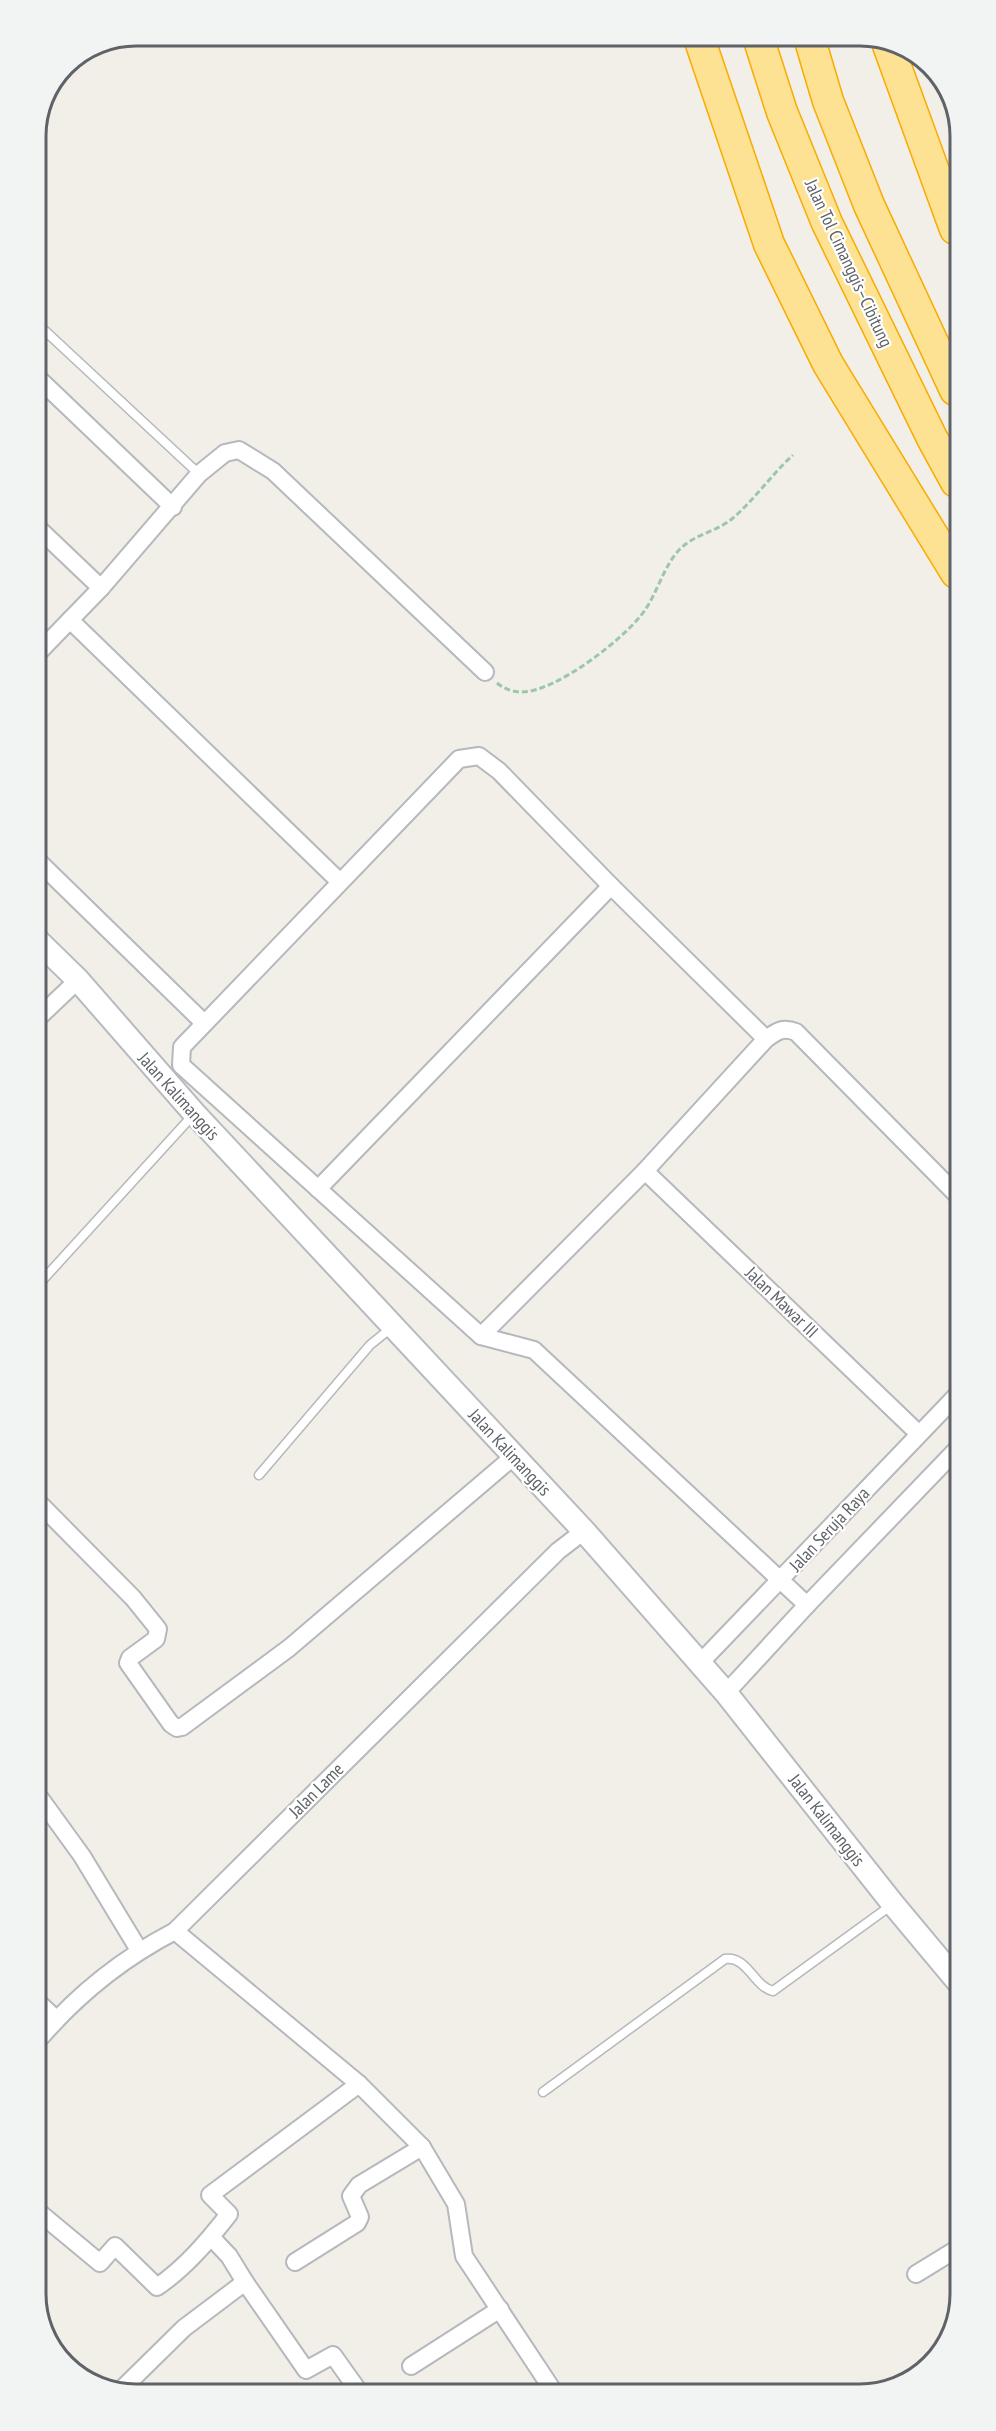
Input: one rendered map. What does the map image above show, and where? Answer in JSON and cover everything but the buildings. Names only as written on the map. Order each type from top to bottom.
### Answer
[{"type":"highway","points":[[702,47],[769,244],[828,364],[950,563]]},
{"type":"highway","name":"Jalan Tol Cimanggis–Cibitung","points":[[761,47],[782,112],[827,223],[950,471]]},
{"type":"highway","points":[[812,47],[828,101],[869,205],[950,377]]},
{"type":"highway","points":[[891,52],[950,215]]},
{"type":"main road","name":"Jalan Kalimanggis","points":[[47,949],[78,980],[194,1113],[584,1531],[726,1693],[893,1904],[950,1966]]},
{"type":"street","points":[[47,387],[172,507]]},
{"type":"street","points":[[47,643],[101,588],[199,474],[225,453],[239,450],[273,471],[485,672]]},
{"type":"street","points":[[47,536],[101,588]]},
{"type":"street","points":[[70,620],[340,882]]},
{"type":"street","points":[[766,1039],[611,886],[499,771],[479,756],[459,759],[204,1023],[182,1047],[181,1065],[481,1336],[534,1350],[807,1605]]},
{"type":"street","points":[[47,869],[204,1023]]},
{"type":"street","points":[[318,1189],[611,886]]},
{"type":"street","points":[[47,1010],[78,980]]},
{"type":"street","points":[[481,1336],[645,1171],[766,1039],[778,1030],[787,1029],[796,1032],[950,1188]]},
{"type":"street","name":"Jalan Mawar III","points":[[645,1171],[919,1434]]},
{"type":"street","name":"Jalan Seruja Raya","points":[[700,1663],[950,1402]]},
{"type":"street","name":"Jalan Seruja Raya","points":[[726,1693],[950,1456]]},
{"type":"street","points":[[46,1510],[133,1598],[158,1629],[159,1634],[156,1639],[130,1658],[128,1663],[171,1724],[177,1728],[183,1727],[289,1648],[513,1457]]},
{"type":"street","name":"Jalan Lame","points":[[46,2031],[82,1993],[139,1950],[175,1931],[558,1551],[584,1531]]},
{"type":"street","points":[[46,1807],[82,1856],[139,1950]]},
{"type":"street","points":[[175,1931],[359,2084],[422,2147],[456,2204],[464,2256],[549,2384]]},
{"type":"street","points":[[46,2010],[56,2019]]},
{"type":"street","points":[[46,2219],[100,2264],[115,2246],[157,2287],[171,2278],[211,2237],[229,2214],[210,2195],[359,2084]]},
{"type":"street","points":[[295,2262],[357,2223],[360,2217],[351,2196],[359,2185],[422,2147]]},
{"type":"street","points":[[211,2237],[229,2256],[306,2370],[333,2355],[354,2384]]},
{"type":"street","points":[[916,2274],[950,2253]]},
{"type":"street","points":[[127,2384],[184,2328],[245,2282]]},
{"type":"street","points":[[411,2366],[500,2309]]},
{"type":"lane","points":[[47,333],[199,474]]},
{"type":"lane","points":[[46,1276],[194,1113]]},
{"type":"lane","points":[[259,1475],[370,1346],[393,1327]]},
{"type":"lane","points":[[543,2092],[725,1959],[740,1961],[765,1988],[773,1990],[893,1904]]},
{"type":"path","points":[[485,672],[504,688],[521,692],[542,688],[582,666],[607,648],[643,613],[680,549],[694,539],[721,527],[734,517],[793,454]]}]
